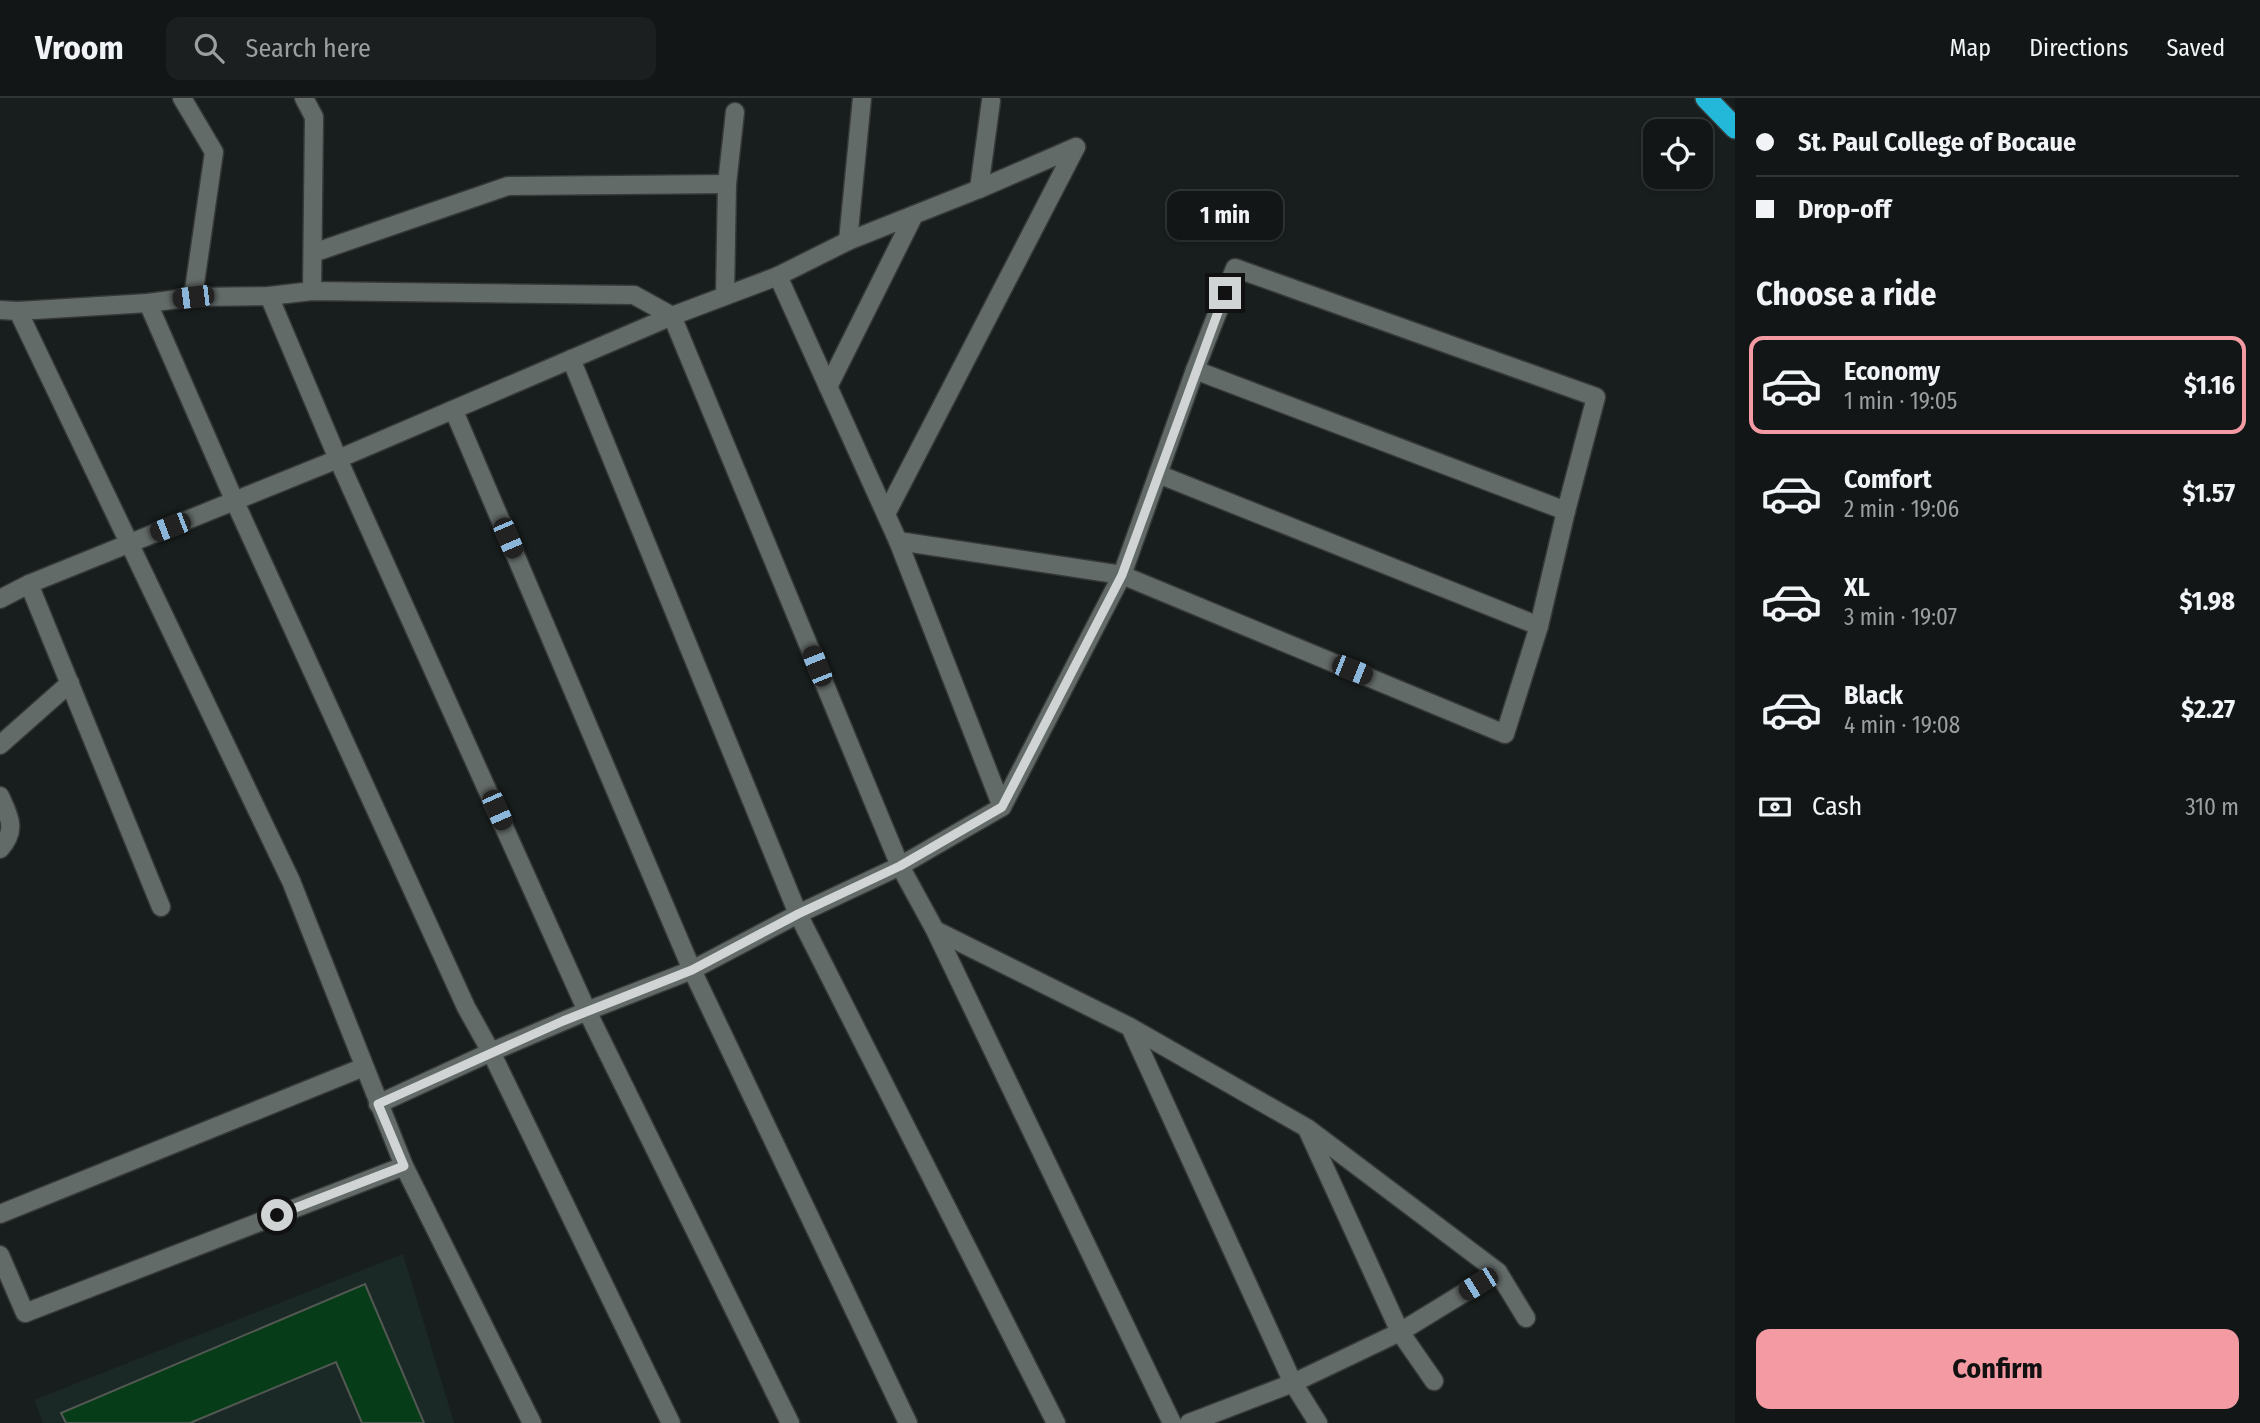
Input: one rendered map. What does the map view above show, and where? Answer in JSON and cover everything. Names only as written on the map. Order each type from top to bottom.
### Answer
[{"type":"highway","points":[[1706,98],[1735,128]]},
{"type":"street","points":[[182,98],[214,152],[193,297]]},
{"type":"street","points":[[304,98],[314,117],[312,290]]},
{"type":"street","points":[[848,241],[862,98]]},
{"type":"street","points":[[979,189],[991,101]]},
{"type":"street","points":[[725,295],[727,184],[735,112]]},
{"type":"street","points":[[0,578],[3,597],[128,543],[235,502],[454,411],[672,316],[778,276],[848,241],[1076,147],[886,514]]},
{"type":"street","points":[[313,253],[508,186],[727,184]]},
{"type":"street","points":[[828,387],[914,215]]},
{"type":"street","points":[[378,1104],[587,1011],[692,970],[798,914],[900,866],[1002,807],[1122,575],[1234,268],[1596,397],[1539,626],[1505,734],[1122,575],[898,541]]},
{"type":"street","points":[[778,276],[898,541],[1002,807]]},
{"type":"street","points":[[533,1423],[404,1166],[291,881],[128,543],[9,310],[148,303],[193,297],[269,296],[312,290],[634,295],[672,316],[900,866],[936,930],[1172,1423]]},
{"type":"street","points":[[269,296],[338,459],[587,1011],[790,1423]]},
{"type":"street","points":[[148,303],[235,502],[466,1007],[491,1052],[671,1423]]},
{"type":"street","points":[[570,359],[798,914],[1056,1423]]},
{"type":"street","points":[[1195,370],[1566,511]]},
{"type":"street","points":[[454,411],[692,970],[908,1423]]},
{"type":"street","points":[[1158,474],[1539,626]]},
{"type":"street","points":[[29,584],[162,907]]},
{"type":"street","points":[[0,745],[70,683]]},
{"type":"street","points":[[0,796],[11,819],[9,839],[0,849]]},
{"type":"street","points":[[936,930],[1130,1027],[1307,1128],[1498,1272],[1527,1318]]},
{"type":"street","points":[[1130,1027],[1293,1383],[1318,1423]]},
{"type":"street","points":[[0,1214],[364,1067]]},
{"type":"street","points":[[1307,1128],[1400,1332],[1434,1381]]},
{"type":"street","points":[[0,1255],[25,1313],[404,1166]]},
{"type":"street","points":[[1189,1423],[1293,1383],[1400,1332],[1498,1272]]},
{"type":"shaded area","points":[[403,1254],[454,1423],[43,1423],[34,1400]]},
{"type":"building","points":[[365,1284],[424,1423],[362,1423],[336,1362],[190,1423],[66,1423],[61,1413]]},
{"type":"route","points":[[277,1215],[404,1166],[378,1104],[563,1021],[692,970],[798,914],[900,866],[1002,807],[1122,575],[1225,293]]}]
